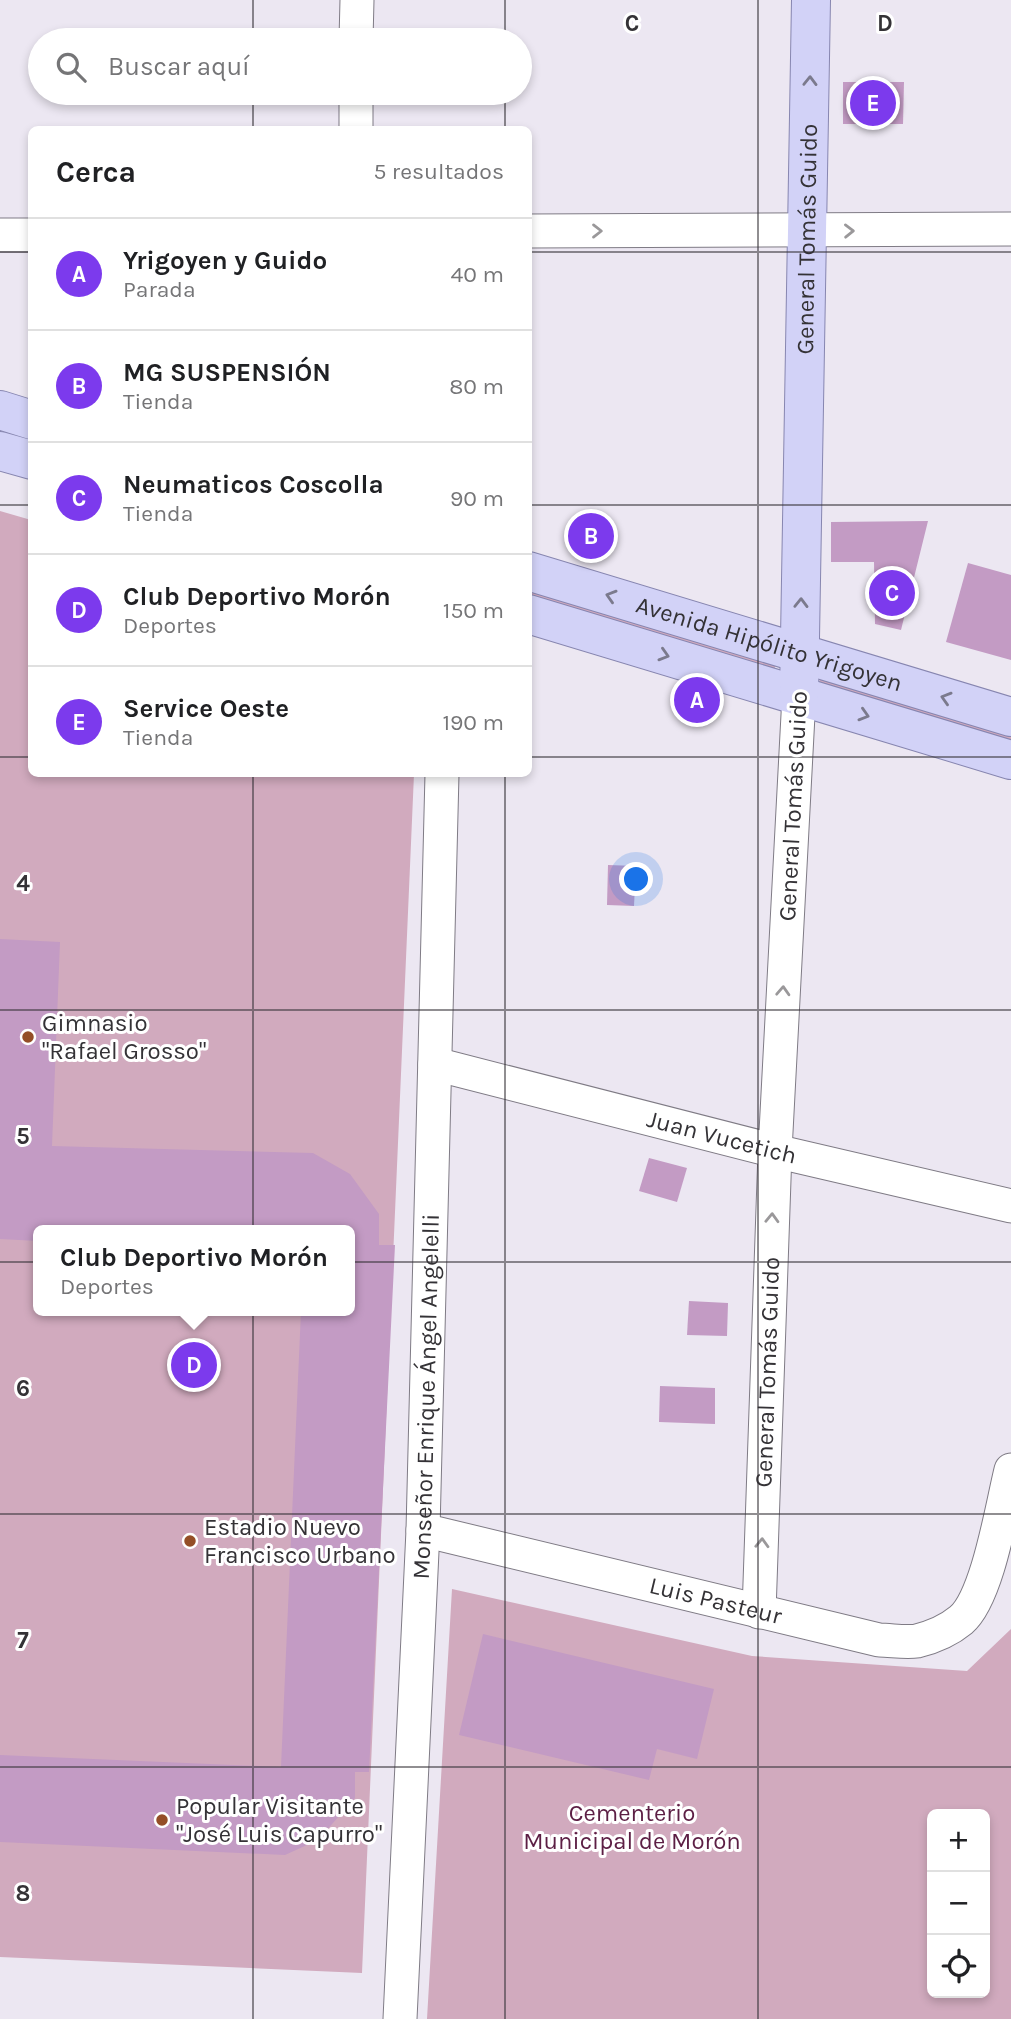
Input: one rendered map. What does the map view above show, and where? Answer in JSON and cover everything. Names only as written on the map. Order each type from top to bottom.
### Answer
[{"type":"main road","name":"General Tomás Guido","points":[[799,696],[811,0]]},
{"type":"main road","points":[[0,410],[28,418]]},
{"type":"main road","points":[[0,450],[28,459]]},
{"type":"main road","name":"Avenida Hipólito Yrigoyen","points":[[532,572],[1011,717]]},
{"type":"main road","name":"Avenida Hipólito Yrigoyen","points":[[532,615],[1011,760]]},
{"type":"street","points":[[356,28],[357,0]]},
{"type":"street","points":[[356,105],[356,126]]},
{"type":"street","points":[[532,231],[1011,229]]},
{"type":"street","points":[[0,235],[28,234]]},
{"type":"street","name":"General Tomás Guido","points":[[759,1612],[775,1151],[799,696]]},
{"type":"street","name":"Monseñor Enrique Ángel Angelelli","points":[[400,2019],[423,1530],[442,777]]},
{"type":"street","name":"Juan Vucetich","points":[[435,1064],[775,1151],[1011,1206]]},
{"type":"street","name":"Luis Pasteur","points":[[423,1530],[879,1640],[915,1641],[941,1633],[963,1618],[984,1581],[1011,1471]]},
{"type":"green space","points":[[0,511],[28,519],[28,777],[414,777],[362,1973],[0,1957]]},
{"type":"green space","points":[[532,588],[776,665],[772,674],[532,599]]},
{"type":"green space","points":[[821,677],[1011,733],[1011,744],[817,687]]},
{"type":"green space","name":"Cementerio Municipal de Morón","points":[[452,1589],[752,1656],[967,1671],[1011,1629],[1011,2019],[427,2019]]},
{"type":"building","points":[[843,82],[904,82],[903,124],[843,124]]},
{"type":"building","points":[[928,521],[901,630],[875,624],[874,562],[831,562],[831,522]]},
{"type":"building","points":[[968,563],[1011,575],[1011,660],[946,642]]},
{"type":"building","points":[[608,865],[636,866],[634,906],[607,905]]},
{"type":"building","points":[[0,939],[60,942],[52,1146],[313,1153],[350,1174],[379,1214],[379,1245],[395,1245],[369,1772],[355,1772],[355,1798],[318,1840],[285,1855],[0,1842],[0,1755],[281,1767],[301,1316],[355,1316],[355,1225],[33,1225],[33,1241],[0,1239]]},
{"type":"building","points":[[649,1158],[687,1168],[677,1202],[639,1191]]},
{"type":"building","points":[[689,1301],[728,1303],[727,1336],[687,1335]]},
{"type":"building","points":[[660,1386],[715,1388],[715,1424],[659,1422]]},
{"type":"building","points":[[483,1634],[714,1689],[697,1759],[657,1749],[649,1780],[459,1735]]},
{"type":"place","name":"Service Oeste","points":[[873,103]]},
{"type":"place","name":"MG SUSPENSIÓN","points":[[591,536]]},
{"type":"place","name":"Neumaticos Coscolla","points":[[892,593]]},
{"type":"place","name":"Yrigoyen y Guido","points":[[697,700]]},
{"type":"place","name":"Gimnasio \"Rafael Grosso\"","points":[[28,1037]]},
{"type":"place","name":"Club Deportivo Morón","points":[[194,1365]]},
{"type":"place","name":"Estadio Nuevo Francisco Urbano","points":[[190,1541]]},
{"type":"place","name":"Popular Visitante \"José Luis Capurro\"","points":[[162,1820]]}]
